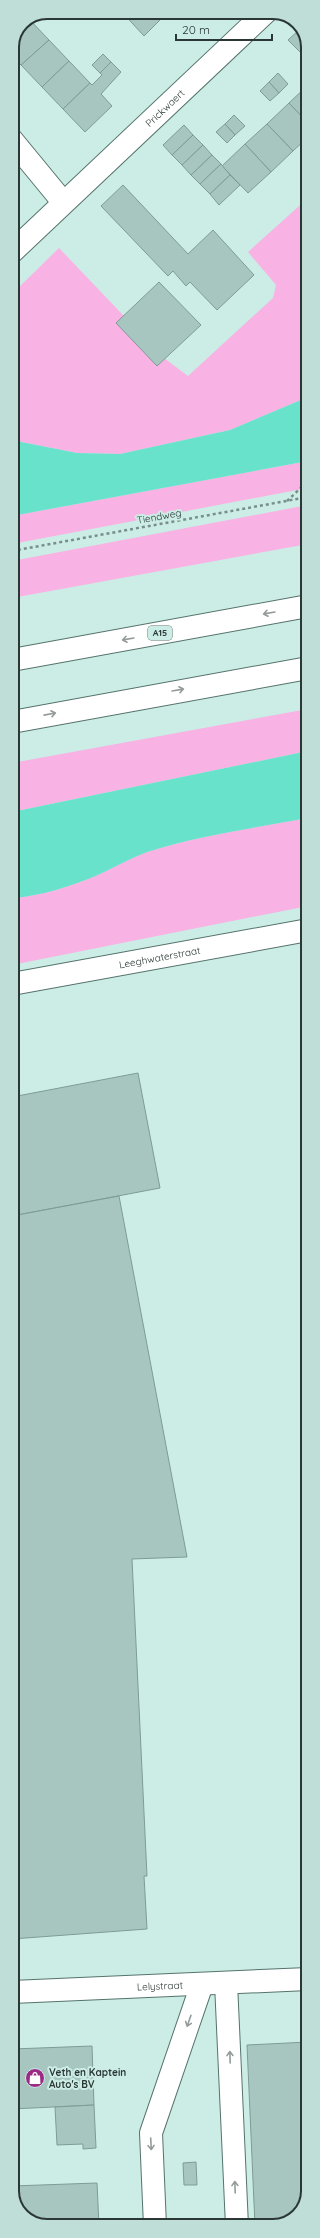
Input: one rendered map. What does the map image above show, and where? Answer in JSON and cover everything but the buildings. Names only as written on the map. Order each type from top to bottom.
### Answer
[{"type":"main road","name":"Prickwaert","points":[[19,245],[62,202],[258,19]]},
{"type":"main road","points":[[19,149],[62,202]]},
{"type":"main road","name":"A15","points":[[19,659],[301,607]]},
{"type":"main road","points":[[19,721],[301,669]]},
{"type":"main road","name":"Leeghwaterstraat","points":[[19,983],[301,931]]},
{"type":"main road","name":"Lelystraat","points":[[19,1992],[301,1980]]},
{"type":"main road","points":[[226,1983],[237,2219]]},
{"type":"main road","points":[[155,2219],[151,2133],[202,1984]]},
{"type":"path","points":[[286,501],[301,487]]},
{"type":"path","name":"Tiendweg","points":[[19,550],[301,498]]},
{"type":"shaded area","points":[[301,204],[301,400],[230,430],[120,454],[77,453],[19,441],[19,287],[59,248],[164,358],[188,376],[273,298],[276,285],[248,252]]},
{"type":"shaded area","points":[[301,400],[301,462],[19,515],[19,441],[77,453],[120,454],[230,430]]},
{"type":"shaded area","points":[[301,462],[301,489],[19,543],[19,515]]},
{"type":"shaded area","points":[[301,506],[301,545],[19,597],[19,560]]},
{"type":"shaded area","points":[[301,710],[301,752],[19,811],[19,762]]},
{"type":"shaded area","points":[[301,752],[301,819],[227,832],[167,846],[141,854],[79,883],[46,893],[19,897],[19,811]]},
{"type":"shaded area","points":[[301,819],[301,907],[19,964],[19,897],[46,893],[79,883],[147,852],[227,832]]},
{"type":"place","name":"Veth en Kaptein Auto's BV","points":[[35,2078]]}]
